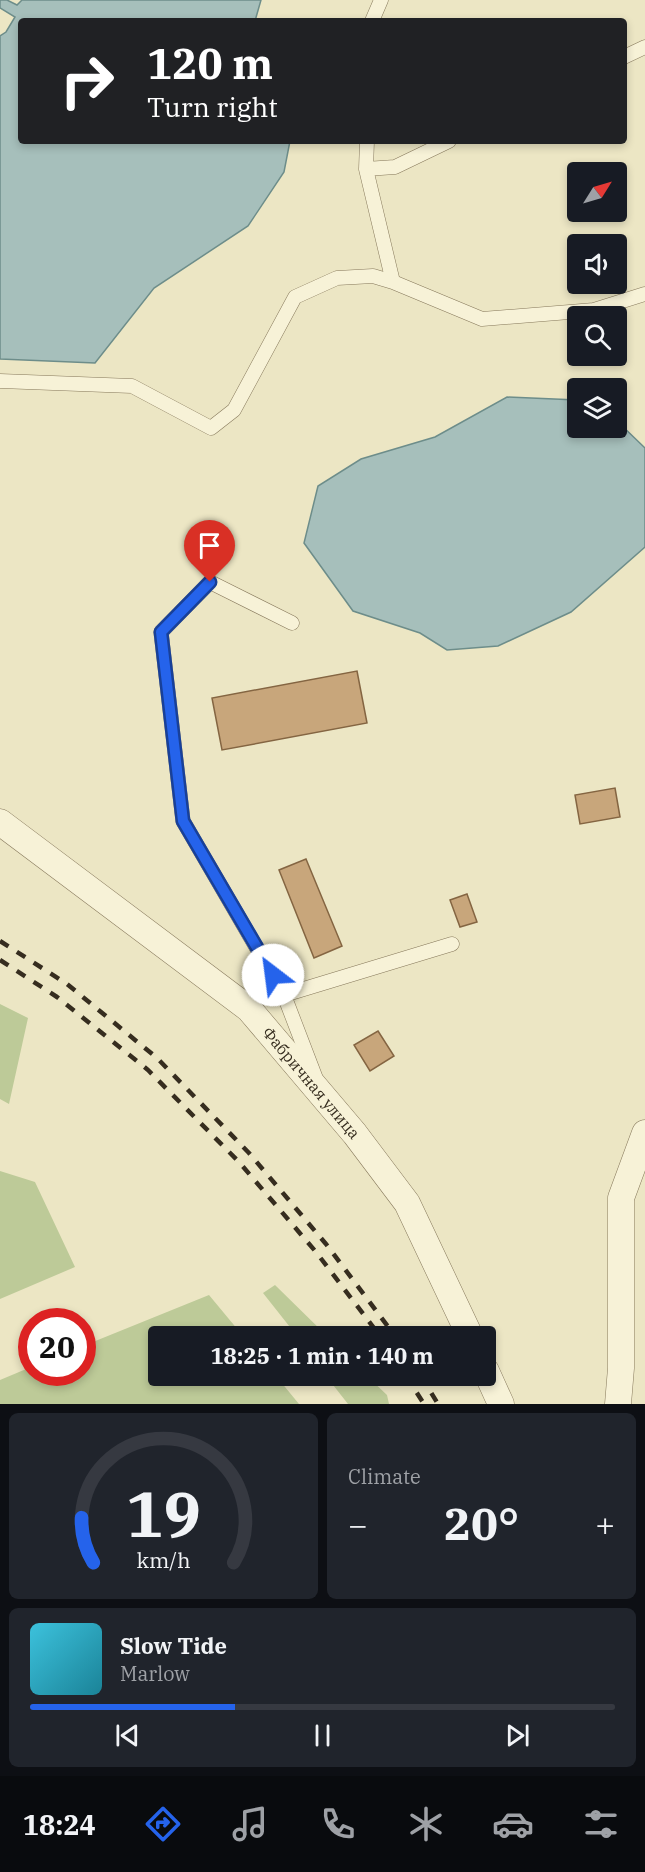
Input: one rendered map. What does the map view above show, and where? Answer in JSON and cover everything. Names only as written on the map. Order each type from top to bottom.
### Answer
[{"type":"street","name":"Фабричная улица","points":[[0,822],[249,1009],[355,1134],[407,1203],[465,1326]]},
{"type":"street","points":[[618,1404],[621,1368],[621,1198],[645,1133]]},
{"type":"street","points":[[493,1386],[501,1404]]},
{"type":"lane","points":[[373,18],[381,0]]},
{"type":"lane","points":[[627,56],[645,47]]},
{"type":"lane","points":[[367,144],[366,169],[393,282]]},
{"type":"lane","points":[[366,169],[395,167],[443,144]]},
{"type":"lane","points":[[0,381],[132,386],[211,428],[234,410],[295,297],[338,278],[373,276],[482,318],[594,310],[645,294]]},
{"type":"lane","points":[[292,623],[210,582],[161,632],[183,821],[284,995],[323,1098]]},
{"type":"lane","points":[[284,995],[452,944]]},
{"type":"green space","points":[[0,1004],[28,1018],[9,1104],[0,1099]]},
{"type":"green space","points":[[0,1171],[35,1182],[75,1267],[0,1299]]},
{"type":"green space","points":[[275,1285],[317,1326],[289,1326],[263,1293]]},
{"type":"green space","points":[[209,1295],[235,1326],[148,1326],[148,1386],[284,1386],[299,1404],[0,1404],[0,1380],[18,1372],[18,1386],[96,1386],[96,1341]]},
{"type":"green space","points":[[334,1386],[378,1386],[387,1395],[389,1404],[348,1404]]},
{"type":"water","points":[[0,0],[7,0],[17,5],[22,0],[261,0],[256,18],[18,18],[18,144],[289,144],[284,172],[248,226],[154,288],[95,363],[0,359],[0,36],[6,32],[15,17],[0,8]]},
{"type":"water","points":[[507,397],[567,400],[567,438],[627,438],[627,431],[645,448],[645,547],[571,612],[498,646],[447,650],[420,633],[353,611],[304,543],[318,486],[361,459],[435,437]]},
{"type":"building","points":[[357,671],[367,723],[222,750],[212,698]]},
{"type":"building","points":[[615,788],[620,817],[580,824],[575,795]]},
{"type":"building","points":[[306,859],[342,946],[314,958],[279,870]]},
{"type":"building","points":[[467,894],[477,922],[460,927],[450,900]]},
{"type":"building","points":[[378,1031],[394,1056],[370,1071],[354,1045]]},
{"type":"railway","points":[[0,941],[67,984],[157,1058],[249,1153],[326,1244],[388,1326]]},
{"type":"railway","points":[[0,960],[57,997],[148,1070],[239,1162],[316,1252],[372,1326]]},
{"type":"railway","points":[[412,1386],[424,1404]]},
{"type":"railway","points":[[427,1386],[438,1404]]},
{"type":"route","points":[[210,582],[161,632],[183,821],[273,975]]}]
